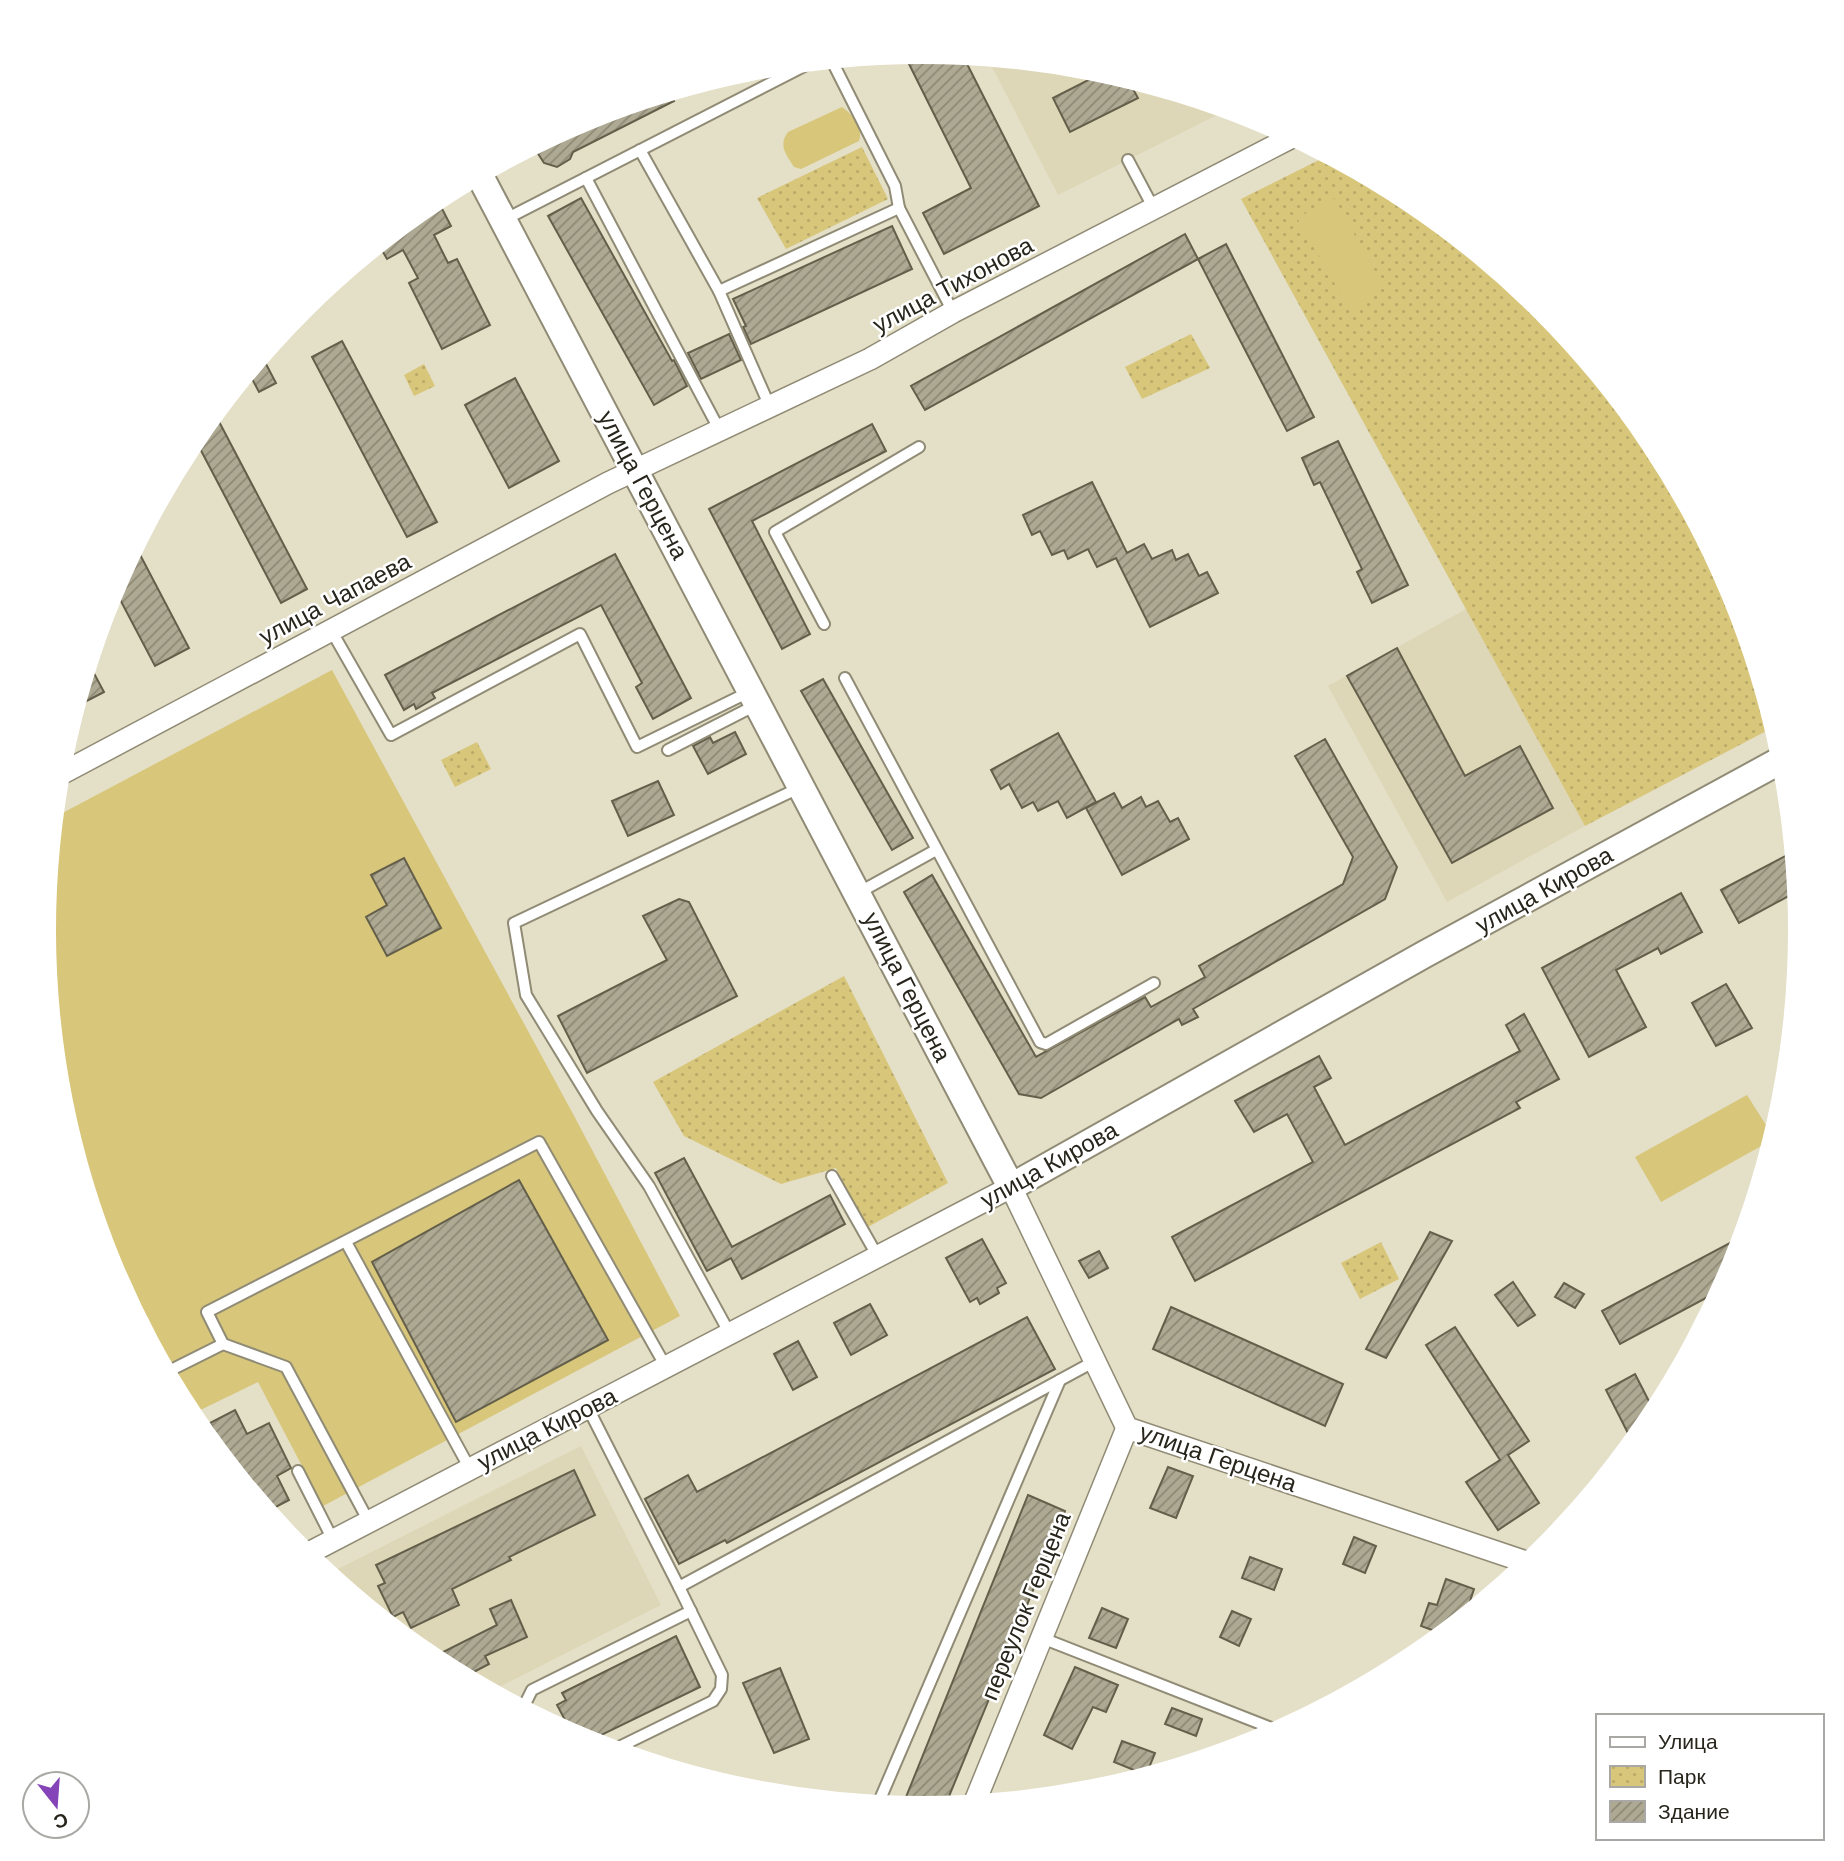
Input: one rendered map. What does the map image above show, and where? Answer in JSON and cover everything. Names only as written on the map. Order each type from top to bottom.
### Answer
[{"type":"street","name":"улица Тихонова","points":[[635,470],[870,359],[953,312],[1281,143]]},
{"type":"street","name":"улица Герцена","points":[[484,184],[1011,1187],[1127,1428],[1517,1559]]},
{"type":"street","name":"улица Чапаева","points":[[72,768],[635,470]]},
{"type":"street","name":"улица Кирова","points":[[317,1549],[1011,1187],[1425,954],[1772,765]]},
{"type":"street","name":"переулок Герцена","points":[[978,1795],[1127,1428]]},
{"type":"lane","points":[[836,69],[895,186],[899,208],[953,312]]},
{"type":"lane","points":[[503,220],[785,76]]},
{"type":"lane","points":[[640,150],[719,291],[770,407]]},
{"type":"lane","points":[[1128,160],[1154,209]]},
{"type":"lane","points":[[586,178],[720,431]]},
{"type":"lane","points":[[719,291],[899,208]]},
{"type":"lane","points":[[824,624],[775,532],[919,447]]},
{"type":"lane","points":[[331,630],[391,735],[580,634],[637,747],[755,697]]},
{"type":"lane","points":[[845,678],[1042,1044],[1154,983]]},
{"type":"lane","points":[[668,750],[755,697]]},
{"type":"lane","points":[[730,1334],[649,1186],[597,1111],[526,995],[514,923],[802,787]]},
{"type":"lane","points":[[858,893],[936,850]]},
{"type":"lane","points":[[369,1522],[286,1367],[223,1344],[207,1312],[539,1142],[666,1367]]},
{"type":"lane","points":[[832,1176],[878,1256]]},
{"type":"lane","points":[[346,1242],[470,1469]]},
{"type":"lane","points":[[175,1368],[223,1344]]},
{"type":"lane","points":[[680,1587],[1095,1361]]},
{"type":"lane","points":[[882,1795],[1060,1380]]},
{"type":"lane","points":[[589,1408],[722,1675],[721,1689],[713,1701],[625,1744]]},
{"type":"lane","points":[[298,1471],[333,1541]]},
{"type":"lane","points":[[527,1700],[532,1690],[691,1611]]},
{"type":"lane","points":[[1042,1638],[1265,1725]]},
{"type":"shaded area","points":[[992,67],[1091,81],[1146,94],[1215,116],[1058,195]]},
{"type":"shaded area","points":[[1466,609],[1585,826],[1447,902],[1328,686]]},
{"type":"shaded area","points":[[581,1446],[661,1605],[500,1686],[441,1651],[395,1618],[338,1569]]},
{"type":"green space","points":[[842,107],[858,126],[859,141],[801,169],[794,167],[783,145],[788,132]]},
{"type":"green space","points":[[862,147],[888,199],[786,249],[757,198]]},
{"type":"green space","points":[[1318,161],[1403,210],[1449,243],[1493,279],[1534,318],[1609,403],[1672,497],[1699,547],[1722,599],[1742,652],[1764,732],[1585,826],[1241,199]]},
{"type":"green space","points":[[1334,198],[1384,287],[1350,310],[1297,218]]},
{"type":"green space","points":[[1191,334],[1210,368],[1142,399],[1125,367]]},
{"type":"green space","points":[[424,364],[435,386],[414,396],[404,375]]},
{"type":"green space","points":[[332,670],[680,1316],[323,1506],[258,1382],[201,1410],[145,1314],[122,1262],[102,1209],[73,1099],[63,1044],[56,930],[64,812]]},
{"type":"green space","points":[[477,742],[491,769],[455,787],[441,760]]},
{"type":"green space","points":[[844,976],[948,1183],[866,1228],[836,1168],[781,1184],[684,1136],[653,1082]]},
{"type":"green space","points":[[1747,1095],[1765,1124],[1760,1147],[1661,1202],[1635,1157]]},
{"type":"green space","points":[[1381,1242],[1399,1279],[1360,1299],[1341,1263]]},
{"type":"building","points":[[909,64],[968,66],[1039,206],[944,254],[923,213],[971,188]]},
{"type":"building","points":[[1087,80],[1134,91],[1138,98],[1070,132],[1053,98]]},
{"type":"building","points":[[673,101],[573,152],[570,159],[557,167],[544,163],[538,154],[591,130]]},
{"type":"building","points":[[581,198],[687,386],[654,405],[548,216]]},
{"type":"building","points":[[442,209],[451,226],[434,235],[448,263],[457,259],[490,325],[442,349],[409,283],[418,278],[403,250],[387,259],[383,253]]},
{"type":"building","points":[[892,226],[912,269],[751,344],[733,299]]},
{"type":"building","points":[[1185,234],[1198,259],[925,410],[911,386]]},
{"type":"building","points":[[1226,244],[1314,417],[1287,431],[1198,259]]},
{"type":"building","points":[[729,334],[741,360],[701,379],[688,353]]},
{"type":"building","points":[[342,341],[437,522],[407,537],[312,357]]},
{"type":"building","points":[[267,365],[276,383],[259,392],[253,381]]},
{"type":"building","points":[[515,378],[559,461],[509,488],[465,405]]},
{"type":"building","points":[[220,424],[307,589],[281,603],[201,451]]},
{"type":"building","points":[[872,424],[886,451],[752,521],[810,634],[782,649],[709,509]]},
{"type":"building","points":[[1338,441],[1408,585],[1372,603],[1357,572],[1362,569],[1320,482],[1314,485],[1302,458]]},
{"type":"building","points":[[1092,482],[1127,553],[1144,544],[1152,559],[1172,550],[1176,560],[1188,554],[1199,576],[1207,572],[1218,593],[1150,627],[1116,558],[1097,567],[1088,549],[1068,559],[1064,550],[1052,555],[1040,531],[1032,535],[1023,515]]},
{"type":"building","points":[[615,554],[691,698],[653,719],[636,687],[642,683],[601,605],[432,693],[435,698],[416,709],[414,704],[404,710],[385,675]]},
{"type":"building","points":[[141,556],[189,648],[155,666],[121,601]]},
{"type":"building","points":[[1397,648],[1465,776],[1520,746],[1553,808],[1452,863],[1347,676]]},
{"type":"building","points":[[95,675],[104,692],[88,700]]},
{"type":"building","points":[[823,679],[913,838],[892,850],[801,691]]},
{"type":"building","points":[[735,732],[746,754],[708,774],[693,746],[710,737],[713,743]]},
{"type":"building","points":[[1058,733],[1096,802],[1067,818],[1058,801],[1038,811],[1033,802],[1022,808],[1009,784],[1001,789],[991,770]]},
{"type":"building","points":[[1325,739],[1397,867],[1385,899],[1193,1009],[1198,1017],[1182,1025],[1179,1019],[1041,1098],[1019,1094],[904,892],[932,875],[1036,1057],[1145,997],[1151,1007],[1205,977],[1199,966],[1343,884],[1353,857],[1295,756]]},
{"type":"building","points":[[658,781],[674,815],[628,836],[612,801]]},
{"type":"building","points":[[1114,793],[1122,808],[1141,797],[1146,807],[1158,801],[1170,822],[1178,818],[1189,839],[1122,875],[1086,808]]},
{"type":"building","points":[[1784,857],[1787,897],[1739,923],[1721,890]]},
{"type":"building","points":[[404,858],[441,928],[387,956],[366,917],[387,905],[371,875]]},
{"type":"building","points":[[1681,893],[1702,932],[1661,954],[1658,948],[1616,970],[1646,1027],[1589,1057],[1542,968]]},
{"type":"building","points":[[679,899],[689,902],[737,996],[587,1073],[558,1016],[667,960],[643,916]]},
{"type":"building","points":[[1726,984],[1752,1028],[1716,1046],[1692,1003]]},
{"type":"building","points":[[1524,1014],[1559,1079],[1516,1102],[1520,1108],[1195,1281],[1172,1237],[1313,1162],[1287,1114],[1254,1132],[1235,1101],[1319,1056],[1331,1078],[1314,1087],[1345,1145],[1520,1051],[1506,1025]]},
{"type":"building","points":[[684,1158],[732,1247],[830,1195],[845,1224],[742,1279],[731,1258],[707,1271],[655,1173]]},
{"type":"building","points":[[519,1180],[608,1340],[456,1422],[372,1262]]},
{"type":"building","points":[[1430,1232],[1452,1241],[1386,1358],[1366,1349]]},
{"type":"building","points":[[982,1239],[1006,1283],[997,1288],[999,1293],[980,1304],[977,1298],[970,1302],[946,1258]]},
{"type":"building","points":[[1729,1243],[1706,1298],[1620,1344],[1602,1311]]},
{"type":"building","points":[[1099,1251],[1108,1268],[1089,1278],[1079,1261]]},
{"type":"building","points":[[1513,1282],[1535,1315],[1518,1326],[1495,1295]]},
{"type":"building","points":[[1564,1283],[1584,1294],[1575,1308],[1555,1297]]},
{"type":"building","points":[[870,1304],[887,1335],[851,1355],[834,1323]]},
{"type":"building","points":[[1171,1307],[1343,1384],[1325,1426],[1153,1349]]},
{"type":"building","points":[[1027,1317],[1055,1369],[727,1543],[725,1540],[679,1564],[645,1499],[688,1475],[697,1492]]},
{"type":"building","points":[[1455,1327],[1529,1441],[1508,1455],[1539,1503],[1498,1530],[1466,1482],[1500,1460],[1426,1345]]},
{"type":"building","points":[[798,1341],[817,1377],[793,1390],[774,1354]]},
{"type":"building","points":[[1635,1374],[1649,1401],[1628,1432],[1606,1390]]},
{"type":"building","points":[[235,1410],[247,1434],[269,1423],[291,1468],[277,1476],[289,1500],[276,1507],[235,1458],[210,1423]]},
{"type":"building","points":[[1168,1467],[1193,1476],[1176,1518],[1150,1508]]},
{"type":"building","points":[[574,1470],[595,1515],[509,1557],[511,1560],[452,1589],[459,1605],[411,1628],[403,1612],[392,1616],[378,1586],[385,1583],[376,1565]]},
{"type":"building","points":[[1028,1495],[1065,1511],[949,1796],[907,1796]]},
{"type":"building","points":[[1354,1537],[1376,1546],[1365,1573],[1343,1564]]},
{"type":"building","points":[[1250,1557],[1282,1569],[1274,1590],[1242,1578]]},
{"type":"building","points":[[1446,1579],[1474,1589],[1470,1601],[1432,1630],[1421,1626],[1429,1603],[1437,1605]]},
{"type":"building","points":[[511,1600],[527,1637],[485,1656],[489,1664],[475,1671],[443,1652],[497,1625],[490,1609]]},
{"type":"building","points":[[1102,1608],[1128,1619],[1116,1648],[1089,1638]]},
{"type":"building","points":[[1232,1611],[1251,1619],[1239,1646],[1220,1637]]},
{"type":"building","points":[[676,1636],[700,1687],[601,1735],[564,1719],[557,1705],[566,1700],[562,1693]]},
{"type":"building","points":[[1075,1667],[1118,1685],[1106,1712],[1093,1707],[1072,1749],[1044,1735]]},
{"type":"building","points":[[780,1668],[809,1739],[774,1753],[743,1683]]},
{"type":"building","points":[[1172,1708],[1202,1719],[1196,1736],[1165,1724]]},
{"type":"building","points":[[1122,1741],[1155,1753],[1150,1766],[1134,1770],[1114,1762]]}]
